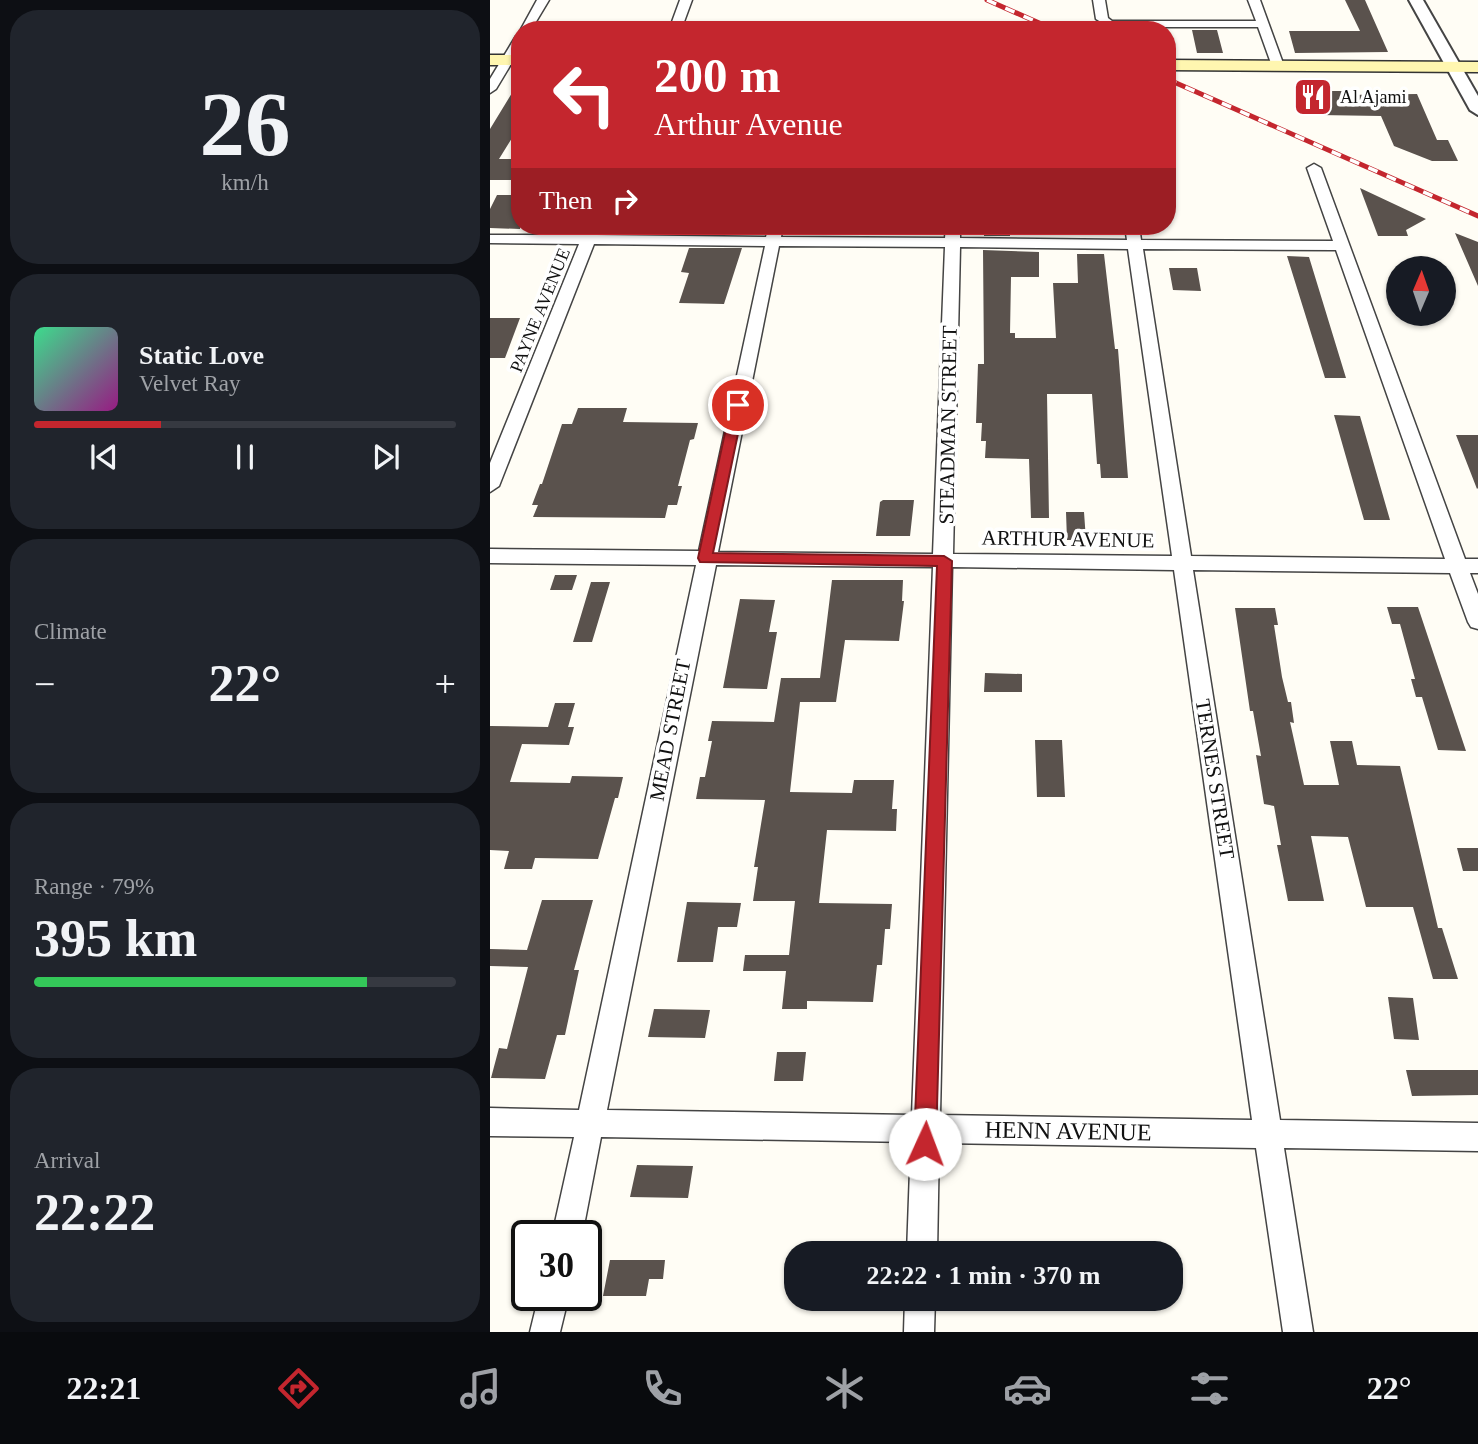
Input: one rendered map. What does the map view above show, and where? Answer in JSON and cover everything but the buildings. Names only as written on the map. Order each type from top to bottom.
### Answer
[{"type":"main road","points":[[1176,65],[1478,67]]},
{"type":"street","points":[[530,21],[542,0]]},
{"type":"street","points":[[678,21],[686,0]]},
{"type":"street","points":[[1099,0],[1102,19],[1105,21]]},
{"type":"street","points":[[1254,0],[1278,66]]},
{"type":"street","points":[[1416,0],[1478,110]]},
{"type":"street","points":[[1176,24],[1262,24]]},
{"type":"street","points":[[490,89],[505,60]]},
{"type":"street","points":[[1314,167],[1341,246],[1468,566],[1478,622]]},
{"type":"street","points":[[490,239],[557,235]]},
{"type":"street","name":"PAYNE AVENUE","points":[[490,486],[590,235]]},
{"type":"street","name":"MEAD STREET","points":[[569,1220],[705,558],[775,235]]},
{"type":"street","name":"STEADMAN STREET","points":[[922,1241],[953,235]]},
{"type":"street","points":[[1133,235],[1341,246]]},
{"type":"street","name":"TERNES STREET","points":[[1133,235],[1298,1332]]},
{"type":"street","name":"ARTHUR AVENUE","points":[[490,556],[1468,566]]},
{"type":"street","name":"HENN AVENUE","points":[[490,1122],[1478,1137]]},
{"type":"street","points":[[545,1332],[550,1311]]},
{"type":"street","points":[[919,1332],[920,1311]]},
{"type":"railway","points":[[987,0],[1035,21]]},
{"type":"railway","points":[[1176,83],[1478,216]]},
{"type":"place","name":"Al Ajami","points":[[1313,97]]},
{"type":"route","points":[[738,405],[705,558],[944,561],[925,1144]]}]
